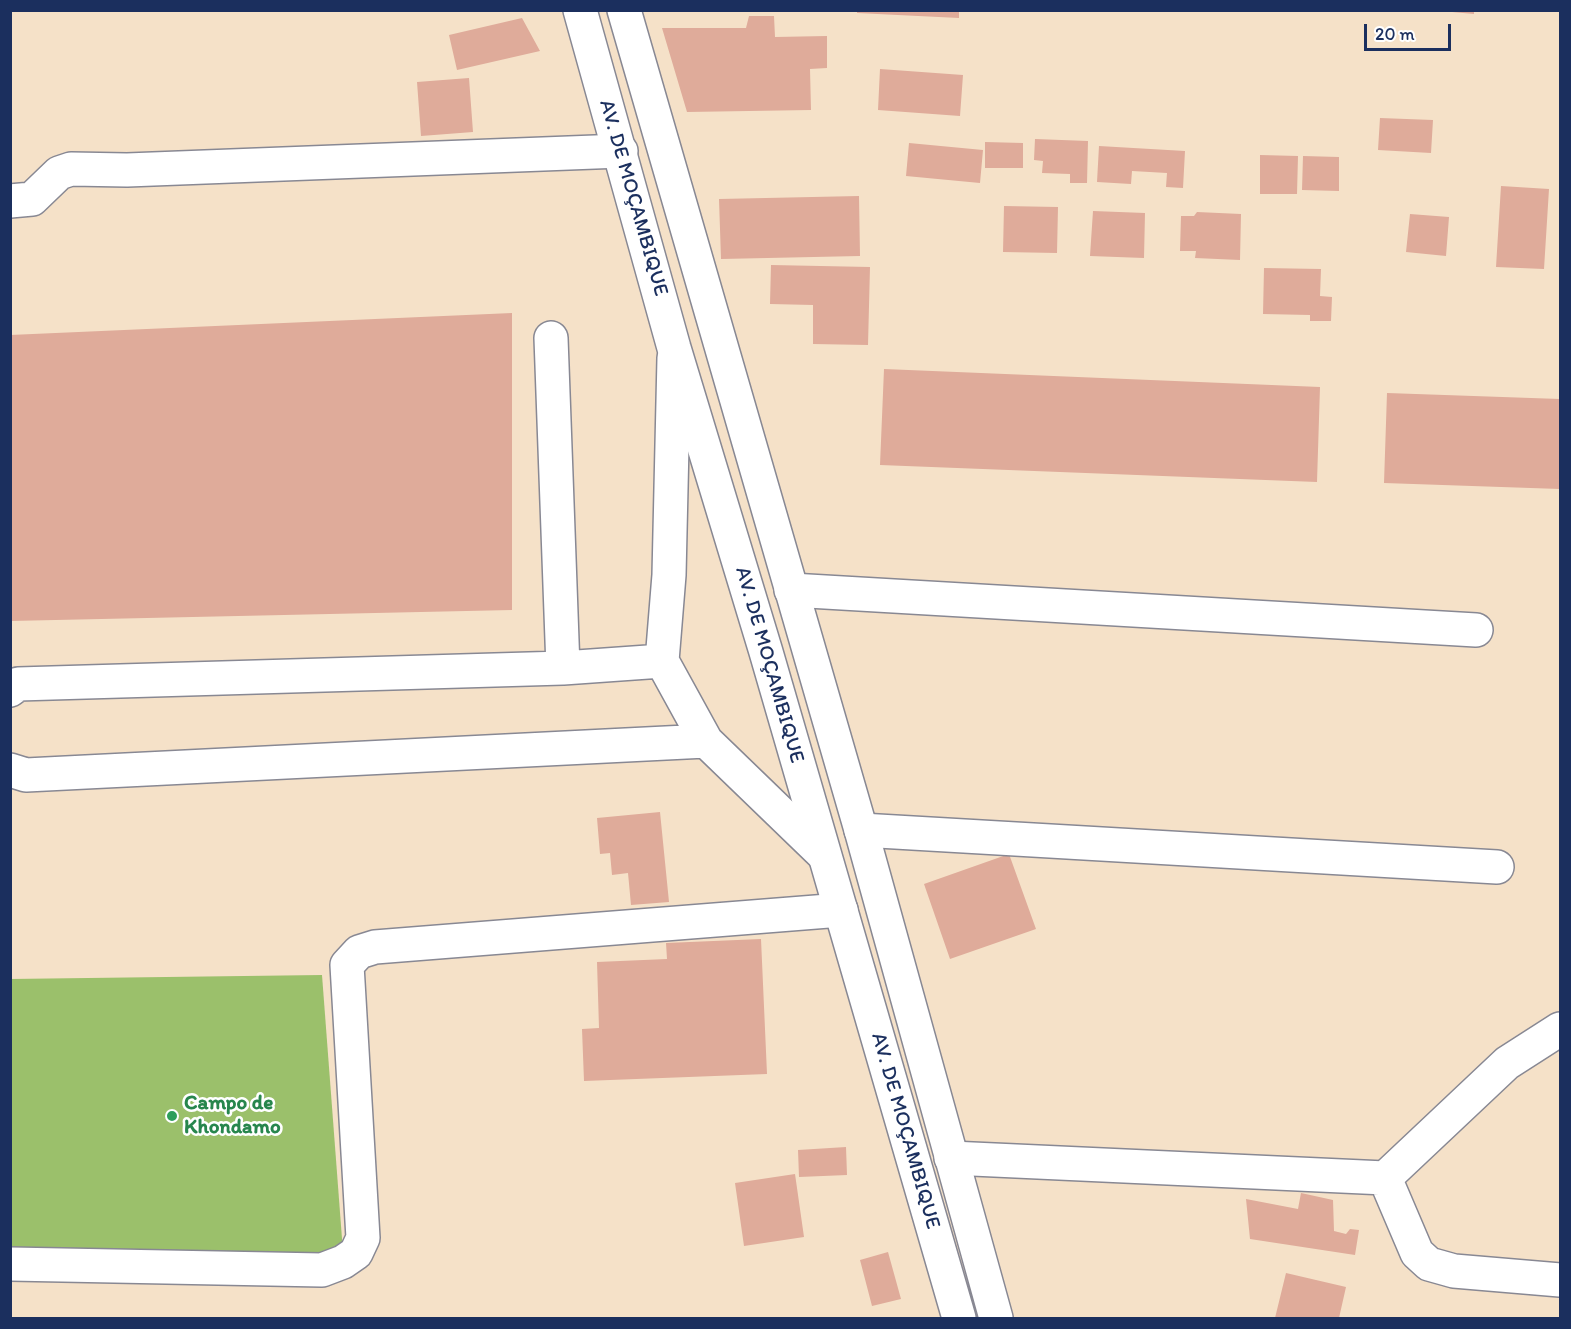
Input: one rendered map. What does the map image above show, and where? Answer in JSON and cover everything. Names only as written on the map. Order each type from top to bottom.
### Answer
[{"type":"main road","name":"AV. DE MOÇAMBIQUE","points":[[580,10],[674,348],[766,652],[959,1318]]},
{"type":"main road","name":"AV. DE MOÇAMBIQUE","points":[[624,10],[861,830],[996,1318]]},
{"type":"main road","points":[[10,201],[32,199],[59,173],[71,170],[127,170],[621,152]]},
{"type":"main road","points":[[551,338],[563,668]]},
{"type":"main road","points":[[674,348],[669,575],[662,661],[706,741],[824,855]]},
{"type":"main road","points":[[791,590],[1476,630]]},
{"type":"main road","points":[[10,690],[18,684],[563,668],[662,661]]},
{"type":"main road","points":[[10,770],[26,775],[706,741]]},
{"type":"main road","points":[[861,830],[1497,867]]},
{"type":"main road","points":[[10,1264],[322,1270],[343,1262],[356,1253],[363,1238],[347,965],[358,952],[375,947],[841,910]]},
{"type":"main road","points":[[951,1158],[1385,1178],[1507,1063],[1560,1029]]},
{"type":"main road","points":[[1385,1178],[1417,1253],[1429,1264],[1454,1271],[1560,1280]]},
{"type":"green space","name":"Campo de Khondamo","points":[[322,975],[343,1252],[11,1255],[10,979]]},
{"type":"building","points":[[857,10],[959,10],[959,18],[857,13]]},
{"type":"building","points":[[1452,10],[1474,10],[1474,14],[1452,12]]},
{"type":"building","points":[[749,16],[774,16],[775,37],[827,36],[827,68],[810,69],[811,110],[687,112],[662,28],[746,28]]},
{"type":"building","points":[[522,18],[540,51],[457,70],[449,35]]},
{"type":"building","points":[[880,69],[963,75],[960,116],[878,110]]},
{"type":"building","points":[[469,78],[473,132],[421,136],[417,82]]},
{"type":"building","points":[[1380,118],[1433,120],[1431,153],[1378,150]]},
{"type":"building","points":[[1035,139],[1088,141],[1087,183],[1070,183],[1070,174],[1042,173],[1043,161],[1034,160]]},
{"type":"building","points":[[985,142],[1023,143],[1023,168],[985,168]]},
{"type":"building","points":[[909,143],[983,150],[980,183],[906,176]]},
{"type":"building","points":[[1099,146],[1185,151],[1183,188],[1166,187],[1167,173],[1132,171],[1131,184],[1097,182]]},
{"type":"building","points":[[1260,155],[1298,156],[1297,194],[1260,194]]},
{"type":"building","points":[[1303,156],[1339,157],[1339,191],[1302,190]]},
{"type":"building","points":[[1501,186],[1549,189],[1544,269],[1496,267]]},
{"type":"building","points":[[859,196],[860,256],[721,259],[719,199]]},
{"type":"building","points":[[1004,206],[1058,207],[1057,253],[1003,252]]},
{"type":"building","points":[[1093,211],[1145,213],[1144,258],[1090,256]]},
{"type":"building","points":[[1197,212],[1241,214],[1240,260],[1195,258],[1196,251],[1180,251],[1181,216],[1194,216]]},
{"type":"building","points":[[1410,214],[1449,217],[1446,256],[1406,252]]},
{"type":"building","points":[[771,265],[870,267],[868,345],[813,344],[813,305],[770,304]]},
{"type":"building","points":[[1264,268],[1321,269],[1320,296],[1332,297],[1331,321],[1310,321],[1310,315],[1263,314]]},
{"type":"building","points":[[512,313],[512,610],[10,621],[10,335]]},
{"type":"building","points":[[884,369],[1320,387],[1317,482],[880,465]]},
{"type":"building","points":[[1387,393],[1560,399],[1560,489],[1384,483]]},
{"type":"building","points":[[660,812],[669,902],[631,905],[628,873],[612,875],[610,853],[600,854],[597,818]]},
{"type":"building","points":[[1009,854],[1036,929],[950,959],[924,884]]},
{"type":"building","points":[[761,939],[767,1074],[584,1081],[582,1029],[599,1028],[597,962],[667,959],[666,943]]},
{"type":"building","points":[[846,1147],[847,1175],[799,1177],[798,1150]]},
{"type":"building","points":[[795,1174],[804,1237],[744,1246],[735,1183]]},
{"type":"building","points":[[1301,1193],[1333,1200],[1334,1231],[1346,1234],[1350,1229],[1359,1230],[1355,1255],[1250,1239],[1246,1199],[1298,1209]]},
{"type":"building","points":[[888,1252],[901,1299],[872,1306],[860,1260]]},
{"type":"building","points":[[1286,1273],[1346,1287],[1339,1318],[1275,1318]]},
{"type":"place","name":"Campo de Khondamo","points":[[172,1116]]}]
